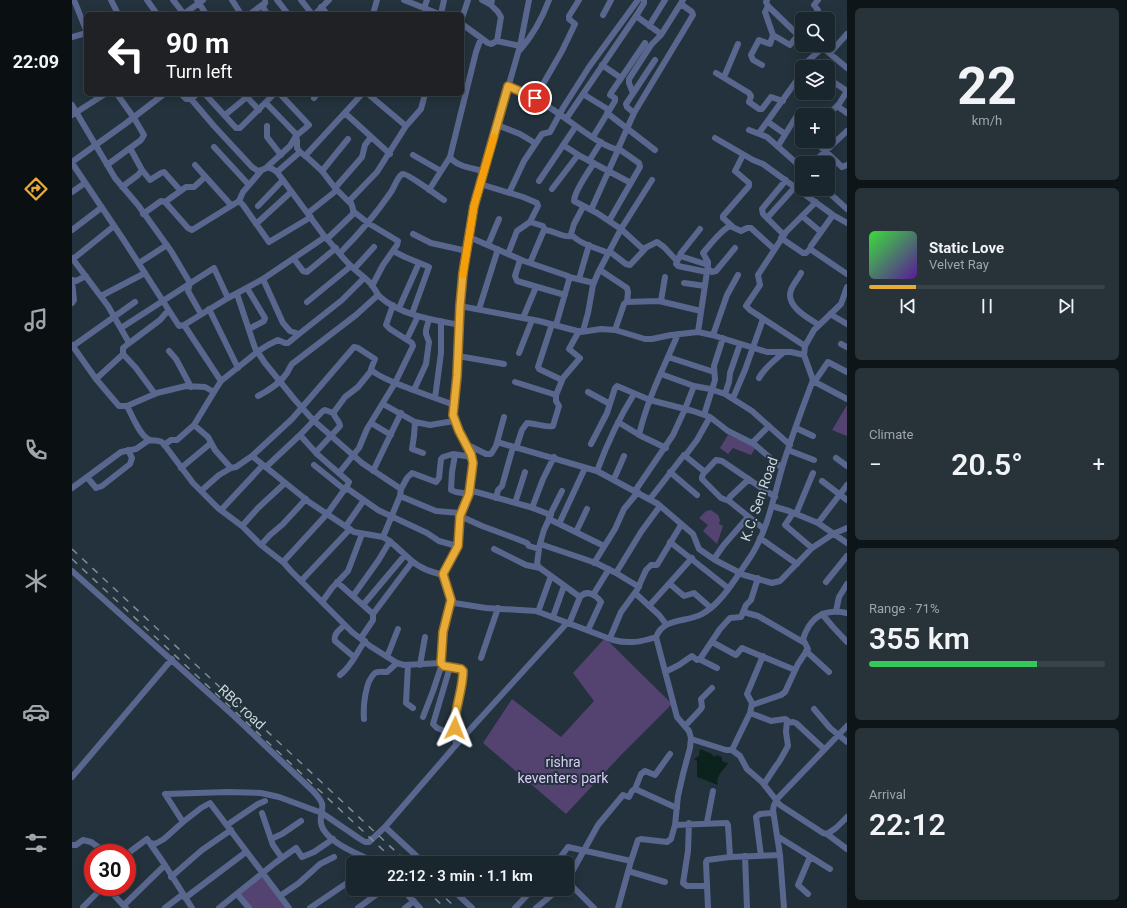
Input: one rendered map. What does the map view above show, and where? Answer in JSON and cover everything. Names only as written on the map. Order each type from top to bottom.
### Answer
[{"type":"street","points":[[74,0],[84,25]]},
{"type":"street","points":[[111,0],[116,12]]},
{"type":"street","points":[[147,0],[156,12]]},
{"type":"street","points":[[173,0],[182,12]]},
{"type":"street","points":[[232,0],[240,12]]},
{"type":"street","points":[[277,0],[286,12]]},
{"type":"street","points":[[301,0],[310,12]]},
{"type":"street","points":[[317,12],[328,0]]},
{"type":"street","points":[[374,12],[377,0]]},
{"type":"street","points":[[406,0],[435,12]]},
{"type":"street","points":[[424,8],[426,0]]},
{"type":"street","points":[[441,12],[444,0]]},
{"type":"street","points":[[464,12],[468,0]]},
{"type":"street","points":[[482,0],[491,3],[501,17],[497,41]]},
{"type":"street","points":[[423,717],[434,691],[442,664],[443,632],[451,600],[443,575],[458,546],[460,514],[469,492],[473,463],[472,457],[454,421],[453,415],[460,325],[460,306],[467,251],[474,206],[519,49],[529,0]]},
{"type":"street","points":[[519,49],[530,38],[537,27],[548,0]]},
{"type":"street","points":[[535,98],[562,51],[575,24],[569,19],[568,16],[579,0]]},
{"type":"street","points":[[603,15],[611,0]]},
{"type":"street","points":[[649,26],[665,0]]},
{"type":"street","points":[[816,12],[818,10],[814,5],[818,0]]},
{"type":"street","points":[[186,12],[200,1],[205,12]]},
{"type":"street","points":[[252,12],[265,1]]},
{"type":"street","points":[[265,1],[263,7],[266,12]]},
{"type":"street","points":[[566,119],[636,16],[643,1]]},
{"type":"street","points":[[509,193],[524,161],[535,143],[543,133],[550,132],[563,108],[589,67],[643,1]]},
{"type":"street","points":[[591,210],[634,113],[693,15],[682,2],[629,79],[633,93]]},
{"type":"street","points":[[762,65],[753,60],[751,54],[760,40],[770,44],[773,35],[765,12],[768,3],[795,28]]},
{"type":"street","points":[[322,7],[326,12]]},
{"type":"street","points":[[636,16],[661,34]]},
{"type":"street","points":[[464,25],[491,44],[497,41],[519,49]]},
{"type":"street","points":[[72,37],[84,31]]},
{"type":"street","points":[[847,34],[830,54],[847,68]]},
{"type":"street","points":[[773,35],[790,45],[795,39]]},
{"type":"street","points":[[429,190],[450,157],[476,52],[481,38]]},
{"type":"street","points":[[593,137],[615,100],[610,95],[611,92],[645,43]]},
{"type":"street","points":[[724,77],[738,44]]},
{"type":"street","points":[[809,60],[816,52]]},
{"type":"street","points":[[634,113],[626,106],[655,60]]},
{"type":"street","points":[[602,65],[621,78]]},
{"type":"street","points":[[716,73],[750,93],[751,96],[749,102],[759,109],[762,109],[771,96],[782,101]]},
{"type":"street","points":[[759,133],[795,83]]},
{"type":"street","points":[[835,83],[846,89],[846,93],[837,106],[847,113]]},
{"type":"street","points":[[508,86],[535,98],[593,137],[618,149],[639,163],[640,166],[609,221]]},
{"type":"street","points":[[583,94],[655,150]]},
{"type":"street","points":[[74,114],[102,96]]},
{"type":"street","points":[[107,165],[141,140],[144,135],[118,96]]},
{"type":"street","points":[[154,96],[157,100]]},
{"type":"street","points":[[162,96],[134,118],[72,162],[101,208],[146,273],[179,326],[184,325],[209,309],[263,279],[326,238],[353,214],[353,211]]},
{"type":"street","points":[[183,96],[186,99],[191,99],[252,167],[258,171],[261,171]]},
{"type":"street","points":[[191,99],[195,96]]},
{"type":"street","points":[[207,96],[236,128],[240,128],[272,96]]},
{"type":"street","points":[[225,115],[244,96]]},
{"type":"street","points":[[246,96],[259,110]]},
{"type":"street","points":[[165,202],[188,228],[192,230],[239,201],[249,185],[261,171],[292,143],[296,136],[308,127],[308,123],[282,96]]},
{"type":"street","points":[[305,156],[360,96]]},
{"type":"street","points":[[371,96],[406,126]]},
{"type":"street","points":[[350,203],[353,196],[374,176],[390,154],[406,126],[421,108],[424,96]]},
{"type":"street","points":[[266,102],[296,136],[297,148],[300,152],[322,171],[336,189],[350,203],[353,211],[368,223],[398,241],[372,286]]},
{"type":"street","points":[[72,105],[74,114],[96,145],[115,178],[138,205],[143,214],[167,245],[190,283],[188,291],[201,314]]},
{"type":"street","points":[[345,113],[390,154]]},
{"type":"street","points":[[778,146],[795,119]]},
{"type":"street","points":[[768,122],[785,134]]},
{"type":"street","points":[[497,125],[520,134],[535,143]]},
{"type":"street","points":[[267,126],[267,137],[280,155]]},
{"type":"street","points":[[539,181],[576,126]]},
{"type":"street","points":[[749,130],[767,137],[795,162]]},
{"type":"street","points":[[821,156],[847,131]]},
{"type":"street","points":[[239,201],[244,205],[269,242],[272,242],[309,215],[336,189],[362,157],[365,145],[371,137]]},
{"type":"street","points":[[715,138],[743,155],[763,164],[795,187],[767,218]]},
{"type":"street","points":[[322,171],[348,139]]},
{"type":"street","points":[[601,142],[574,198],[574,201],[621,229],[644,249]]},
{"type":"street","points":[[563,145],[578,155],[631,183]]},
{"type":"street","points":[[214,147],[249,185]]},
{"type":"street","points":[[130,148],[142,170],[150,180],[164,172],[180,190]]},
{"type":"street","points":[[822,148],[841,166],[843,167],[847,165]]},
{"type":"street","points":[[276,172],[300,152]]},
{"type":"street","points":[[413,155],[441,171]]},
{"type":"street","points":[[552,189],[578,155]]},
{"type":"street","points":[[733,228],[723,216],[749,186],[749,183],[735,171],[743,155]]},
{"type":"street","points":[[450,157],[461,165],[483,171]]},
{"type":"street","points":[[195,165],[231,205]]},
{"type":"street","points":[[267,167],[270,167],[283,180],[326,238],[338,250],[352,268],[372,286],[378,295],[415,315],[460,325]]},
{"type":"street","points":[[122,187],[142,170]]},
{"type":"street","points":[[294,259],[303,271],[307,272],[338,250],[368,223],[396,186],[399,177],[402,174],[412,178],[444,200]]},
{"type":"street","points":[[143,214],[161,201],[165,202],[180,190],[186,187],[194,187],[205,176]]},
{"type":"street","points":[[258,206],[283,180]]},
{"type":"street","points":[[496,498],[498,490],[502,486],[522,430],[527,423],[552,427],[559,406],[556,401],[556,395],[562,380],[565,374],[580,358],[569,349],[581,331],[594,283],[621,229],[652,180]]},
{"type":"street","points":[[786,180],[762,209],[763,214],[783,236],[803,253],[806,253],[810,249],[833,215]]},
{"type":"street","points":[[72,192],[85,183]]},
{"type":"street","points":[[480,184],[538,203],[530,222],[517,231],[508,254]]},
{"type":"street","points":[[256,224],[291,192]]},
{"type":"street","points":[[808,196],[833,215],[847,223]]},
{"type":"street","points":[[833,196],[847,209]]},
{"type":"street","points":[[805,346],[746,306],[760,285],[758,275],[774,249],[783,236],[816,202]]},
{"type":"street","points":[[572,236],[571,231],[583,206]]},
{"type":"street","points":[[72,230],[101,208]]},
{"type":"street","points":[[802,216],[821,232]]},
{"type":"street","points":[[488,245],[499,219]]},
{"type":"street","points":[[530,222],[543,226],[545,230],[565,236],[572,236],[589,245],[609,252],[628,265],[631,264],[644,249],[659,243],[678,258],[708,269],[712,272],[716,271],[735,248]]},
{"type":"street","points":[[114,226],[73,259],[114,316],[128,341],[128,344]]},
{"type":"street","points":[[698,332],[708,269],[708,262],[703,254],[704,252],[728,227],[741,231],[751,228],[774,249]]},
{"type":"street","points":[[700,229],[678,258],[676,264],[678,266],[708,269]]},
{"type":"street","points":[[530,264],[542,232],[545,230]]},
{"type":"street","points":[[413,234],[431,243],[467,251]]},
{"type":"street","points":[[470,237],[530,264],[579,280],[594,283]]},
{"type":"street","points":[[139,263],[167,245]]},
{"type":"street","points":[[579,280],[589,245]]},
{"type":"street","points":[[307,302],[352,268],[374,247]]},
{"type":"street","points":[[810,249],[847,274]]},
{"type":"street","points":[[479,309],[498,250]]},
{"type":"street","points":[[393,251],[429,267],[430,269],[407,339]]},
{"type":"street","points":[[520,260],[515,276],[516,279],[520,282],[565,295]]},
{"type":"street","points":[[339,473],[359,448],[371,423],[395,383],[413,346],[407,339],[386,325],[419,263]]},
{"type":"street","points":[[121,328],[214,268],[228,298]]},
{"type":"street","points":[[600,270],[627,288],[627,302],[624,304],[615,330]]},
{"type":"street","points":[[101,296],[146,273]]},
{"type":"street","points":[[800,274],[791,290],[791,298],[796,309],[819,325]]},
{"type":"street","points":[[713,335],[727,295],[738,275]]},
{"type":"street","points":[[72,303],[74,300],[72,281],[76,281],[86,276]]},
{"type":"street","points":[[562,380],[539,369],[538,367],[565,295],[569,277]]},
{"type":"street","points":[[661,302],[665,277]]},
{"type":"street","points":[[164,445],[171,440],[177,440],[194,425],[222,381],[257,352],[278,340],[285,343],[288,342],[342,300],[364,278]]},
{"type":"street","points":[[263,279],[283,323],[290,331],[299,334]]},
{"type":"street","points":[[684,283],[705,286]]},
{"type":"street","points":[[523,318],[536,287]]},
{"type":"street","points":[[847,287],[840,304],[811,335],[805,346],[804,355],[813,380],[847,399]]},
{"type":"street","points":[[247,288],[265,318],[264,321],[249,329]]},
{"type":"street","points":[[237,294],[255,348],[279,381],[314,421],[353,455],[400,492],[436,511],[460,514],[482,526],[527,543],[529,546],[540,546],[594,563],[609,569],[638,587]]},
{"type":"street","points":[[258,396],[268,391],[288,372],[292,364],[356,315],[378,295]]},
{"type":"street","points":[[135,302],[114,316],[73,348],[96,379],[119,406],[127,406],[155,394],[186,386],[205,387],[214,392]]},
{"type":"street","points":[[627,302],[661,302],[701,311]]},
{"type":"street","points":[[460,306],[554,324],[581,331],[601,329],[615,330],[649,339],[698,332],[770,352],[784,352],[804,355]]},
{"type":"street","points":[[209,309],[238,368]]},
{"type":"street","points":[[155,394],[136,368],[123,354],[123,348],[160,320],[166,313],[170,312]]},
{"type":"street","points":[[830,314],[847,324]]},
{"type":"street","points":[[732,398],[745,370],[763,318]]},
{"type":"street","points":[[414,390],[426,364],[429,342],[426,330],[429,319]]},
{"type":"street","points":[[520,353],[532,320]]},
{"type":"street","points":[[435,398],[441,353],[441,321]]},
{"type":"street","points":[[184,325],[222,381]]},
{"type":"street","points":[[639,435],[650,400],[678,334]]},
{"type":"street","points":[[650,499],[697,440],[707,416],[715,380],[714,366],[722,338]]},
{"type":"street","points":[[725,394],[729,382],[730,372],[740,344]]},
{"type":"street","points":[[201,491],[219,475],[231,468],[236,467],[276,436],[354,347],[356,347],[375,359],[371,370],[358,387],[345,397],[333,414]]},
{"type":"street","points":[[169,351],[176,359],[191,387]]},
{"type":"street","points":[[759,378],[766,367],[784,352]]},
{"type":"street","points":[[96,379],[123,354]]},
{"type":"street","points":[[458,356],[504,364]]},
{"type":"street","points":[[668,357],[714,372]]},
{"type":"street","points":[[813,380],[817,378],[828,362],[847,372]]},
{"type":"street","points":[[371,370],[395,383],[426,396],[454,405]]},
{"type":"street","points":[[661,374],[694,386],[712,389],[725,394],[752,411],[789,447],[814,460]]},
{"type":"street","name":"K.C. Sen Road","points":[[666,624],[694,618],[711,608],[728,588],[754,552],[772,506],[782,468],[813,380]]},
{"type":"street","points":[[515,382],[556,395]]},
{"type":"street","points":[[591,444],[610,404],[616,386],[650,400],[707,416],[728,431],[752,443],[782,468]]},
{"type":"street","points":[[594,563],[615,529],[624,509],[666,448],[675,432],[694,386]]},
{"type":"street","points":[[588,392],[610,404]]},
{"type":"street","points":[[597,471],[618,422],[634,394]]},
{"type":"street","points":[[383,404],[415,422],[430,425],[454,421]]},
{"type":"street","points":[[127,406],[144,436],[149,440],[159,440],[201,491],[282,562],[345,625],[363,640],[397,663],[408,665],[442,664],[461,669],[463,673],[461,694],[455,713],[456,745]]},
{"type":"street","points":[[221,510],[264,466],[300,435],[324,410],[333,414],[340,425],[316,452]]},
{"type":"street","points":[[373,471],[401,413]]},
{"type":"street","points":[[466,444],[490,455],[493,452],[497,442],[504,417]]},
{"type":"street","points":[[415,422],[412,449],[423,452]]},
{"type":"street","points":[[618,422],[639,435],[666,448]]},
{"type":"street","points":[[371,423],[391,435]]},
{"type":"street","points":[[194,425],[208,437],[215,450],[231,468]]},
{"type":"street","points":[[752,443],[769,426]]},
{"type":"street","points":[[796,428],[813,436]]},
{"type":"street","points":[[282,562],[327,514],[349,482],[300,435]]},
{"type":"street","points":[[72,488],[121,452],[139,448],[149,440]]},
{"type":"street","points":[[497,442],[515,448],[554,457],[597,471],[614,479],[660,506],[695,536],[696,544],[699,549],[739,573],[768,582],[776,582],[784,578],[812,548],[833,534],[847,528]]},
{"type":"street","points":[[181,468],[211,443]]},
{"type":"street","points":[[87,477],[96,488],[102,486],[130,464],[132,458],[128,450]]},
{"type":"street","points":[[383,537],[400,492],[407,478],[412,473],[436,482],[439,478],[441,459],[443,456],[455,455],[472,457]]},
{"type":"street","points":[[455,455],[451,490],[456,492],[469,492],[532,508],[550,517],[558,524],[604,546]]},
{"type":"street","points":[[252,456],[306,499],[348,528],[362,534],[383,537],[390,541],[412,562],[423,569],[443,575]]},
{"type":"street","points":[[614,479],[624,456]]},
{"type":"street","points":[[685,456],[704,472]]},
{"type":"street","points":[[532,508],[543,479],[554,457]]},
{"type":"street","points":[[836,458],[847,466]]},
{"type":"street","points":[[764,529],[729,501],[721,498],[702,479],[702,477],[704,472],[706,472],[714,462],[718,460],[722,461],[775,497]]},
{"type":"street","points":[[314,465],[348,490],[390,517],[439,541],[458,546]]},
{"type":"street","points":[[558,524],[585,468]]},
{"type":"street","points":[[515,503],[525,472]]},
{"type":"street","points":[[670,472],[697,495]]},
{"type":"street","points":[[812,548],[785,525],[794,513],[813,473]]},
{"type":"street","points":[[729,501],[730,497],[749,479]]},
{"type":"street","points":[[822,480],[847,500]]},
{"type":"street","points":[[242,526],[258,508],[285,483]]},
{"type":"street","points":[[818,523],[847,486]]},
{"type":"street","points":[[540,568],[538,564],[544,530],[562,491]]},
{"type":"street","points":[[261,545],[270,534],[283,524],[306,499]]},
{"type":"street","points":[[301,581],[348,528],[364,500]]},
{"type":"street","points":[[616,573],[641,532],[660,506]]},
{"type":"street","points":[[772,506],[818,523],[847,543]]},
{"type":"street","points":[[576,532],[587,509]]},
{"type":"street","points":[[714,559],[748,517]]},
{"type":"street","points":[[610,638],[621,612],[635,593],[648,566],[656,565],[681,525]]},
{"type":"street","points":[[322,602],[350,566],[352,555],[362,534]]},
{"type":"street","points":[[760,538],[797,564]]},
{"type":"street","points":[[353,596],[374,567],[390,541]]},
{"type":"street","points":[[670,542],[728,588]]},
{"type":"street","points":[[494,549],[526,565],[540,568],[580,597]]},
{"type":"street","points":[[363,605],[405,555]]},
{"type":"street","points":[[826,582],[847,556]]},
{"type":"street","points":[[649,606],[692,558]]},
{"type":"street","points":[[340,675],[350,666],[373,620],[373,614],[412,562]]},
{"type":"street","points":[[593,595],[609,569]]},
{"type":"street","name":"RBC road","points":[[72,571],[172,659],[314,792],[320,799],[323,806],[321,824],[329,837],[360,856]]},
{"type":"street","points":[[538,612],[551,576]]},
{"type":"street","points":[[699,660],[730,618],[740,618],[746,605],[751,600],[758,578]]},
{"type":"street","points":[[338,582],[373,614]]},
{"type":"street","points":[[670,584],[684,596],[694,593],[711,608]]},
{"type":"street","points":[[836,611],[839,597],[847,584]]},
{"type":"street","points":[[553,617],[564,586]]},
{"type":"street","points":[[183,822],[165,794],[228,792],[261,793],[279,797],[322,813],[365,842],[372,840],[456,745],[568,623],[580,597],[586,592],[601,600],[601,604],[588,630]]},
{"type":"street","points":[[618,908],[638,840],[669,841],[672,837],[691,738],[689,731],[677,717],[656,637],[659,631],[666,624],[661,616],[635,593]]},
{"type":"street","points":[[451,600],[457,604],[522,609],[538,612],[616,641],[634,643],[656,637]]},
{"type":"street","points":[[481,658],[498,608]]},
{"type":"street","points":[[803,642],[809,626],[816,617],[836,611],[847,613]]},
{"type":"street","points":[[743,612],[762,618],[803,642],[808,647],[783,694],[752,705]]},
{"type":"street","points":[[822,614],[847,642]]},
{"type":"street","points":[[345,625],[336,633],[334,639],[354,657]]},
{"type":"street","points":[[387,657],[398,629]]},
{"type":"street","points":[[420,665],[425,637]]},
{"type":"street","points":[[712,642],[736,654],[742,648],[795,670]]},
{"type":"street","points":[[806,651],[829,672]]},
{"type":"street","points":[[665,672],[692,656],[717,668]]},
{"type":"street","points":[[732,750],[731,748],[750,714],[752,705],[747,694],[763,656]]},
{"type":"street","points":[[72,777],[172,659]]},
{"type":"street","points":[[364,719],[364,697],[372,677],[378,672],[387,672],[397,663]]},
{"type":"street","points":[[408,665],[406,703],[413,708]]},
{"type":"street","points":[[450,667],[433,724],[437,728],[455,735]]},
{"type":"street","points":[[685,726],[700,710],[702,707],[701,699],[712,688]]},
{"type":"street","points":[[814,709],[830,728],[847,742]]},
{"type":"street","points":[[750,714],[771,721],[787,720],[786,732],[788,746],[764,784]]},
{"type":"street","points":[[787,723],[796,723],[824,749]]},
{"type":"street","points":[[784,908],[780,855],[773,807],[776,801],[847,726]]},
{"type":"street","points":[[691,738],[726,750],[732,750],[740,756],[747,769],[764,784],[776,801],[783,807],[827,834],[847,849]]},
{"type":"street","points":[[574,869],[602,819],[622,795],[624,794],[629,797],[635,789],[642,773],[645,771],[655,775],[670,754]]},
{"type":"street","points":[[635,789],[677,808]]},
{"type":"street","points":[[707,822],[713,791]]},
{"type":"street","points":[[171,877],[258,804],[265,802]]},
{"type":"street","points":[[150,843],[155,844],[164,839],[183,822],[210,803],[262,874],[290,908]]},
{"type":"street","points":[[262,812],[273,845],[282,858]]},
{"type":"street","points":[[761,856],[756,817],[760,814],[773,813]]},
{"type":"street","points":[[827,834],[836,828],[847,817]]},
{"type":"street","points":[[271,839],[282,834],[301,821]]},
{"type":"street","points":[[675,824],[725,822],[728,824],[730,857]]},
{"type":"street","points":[[689,823],[688,851],[683,883],[686,886],[707,886]]},
{"type":"street","points":[[385,827],[416,856]]},
{"type":"street","points":[[777,836],[830,869]]},
{"type":"street","points":[[136,847],[147,839],[192,908]]},
{"type":"street","points":[[219,908],[296,848],[302,857],[314,852],[333,839]]},
{"type":"street","points":[[72,845],[76,845],[83,840],[94,844]]},
{"type":"street","points":[[561,856],[567,848],[631,861]]},
{"type":"street","points":[[165,908],[246,852]]},
{"type":"street","points":[[708,908],[707,860],[730,857],[780,855]]},
{"type":"street","points":[[745,856],[747,908]]},
{"type":"street","points":[[280,896],[299,883],[320,864],[334,857]]},
{"type":"street","points":[[808,894],[798,885],[810,857]]},
{"type":"street","points":[[83,907],[100,890],[105,888],[110,891],[125,907],[165,865]]},
{"type":"street","points":[[628,871],[665,882]]},
{"type":"street","points":[[310,908],[346,884]]},
{"type":"street","points":[[574,888],[594,908]]},
{"type":"street","points":[[237,894],[249,908]]},
{"type":"street","points":[[358,908],[374,896]]},
{"type":"street","points":[[409,896],[420,908]]},
{"type":"street","points":[[459,896],[472,908]]},
{"type":"street","points":[[515,908],[526,896]]},
{"type":"street","points":[[536,908],[551,896]]},
{"type":"street","points":[[405,908],[414,901]]},
{"type":"green space","points":[[847,405],[847,436],[832,430]]},
{"type":"green space","points":[[728,435],[756,447],[751,455],[733,448],[728,454],[720,448]]},
{"type":"green space","points":[[711,510],[718,515],[720,520],[719,524],[723,526],[717,544],[703,531],[708,525],[699,518],[706,511]]},
{"type":"green space","name":"rishra keventers park","points":[[605,638],[672,704],[622,754],[566,814],[483,743],[512,699],[561,737],[594,701],[573,673]]},
{"type":"green space","points":[[262,874],[289,908],[249,908],[237,894]]},
{"type":"shaded area","points":[[700,749],[712,754],[715,757],[716,755],[722,757],[722,761],[728,763],[719,776],[717,782],[718,785],[697,777],[697,761],[694,759],[699,756]]},
{"type":"railway","points":[[72,549],[401,856]]},
{"type":"railway","points":[[72,559],[390,856]]},
{"type":"railway","points":[[432,896],[445,908]]},
{"type":"railway","points":[[443,896],[456,908]]},
{"type":"slow traffic","points":[[463,275],[474,206],[494,137]]},
{"type":"route","points":[[455,728],[455,713],[461,694],[463,670],[444,666],[441,663],[442,637],[451,600],[443,574],[445,567],[456,552],[458,546],[460,513],[469,494],[473,463],[471,454],[454,421],[453,415],[457,376],[463,273],[474,206],[508,86],[535,98]]}]
